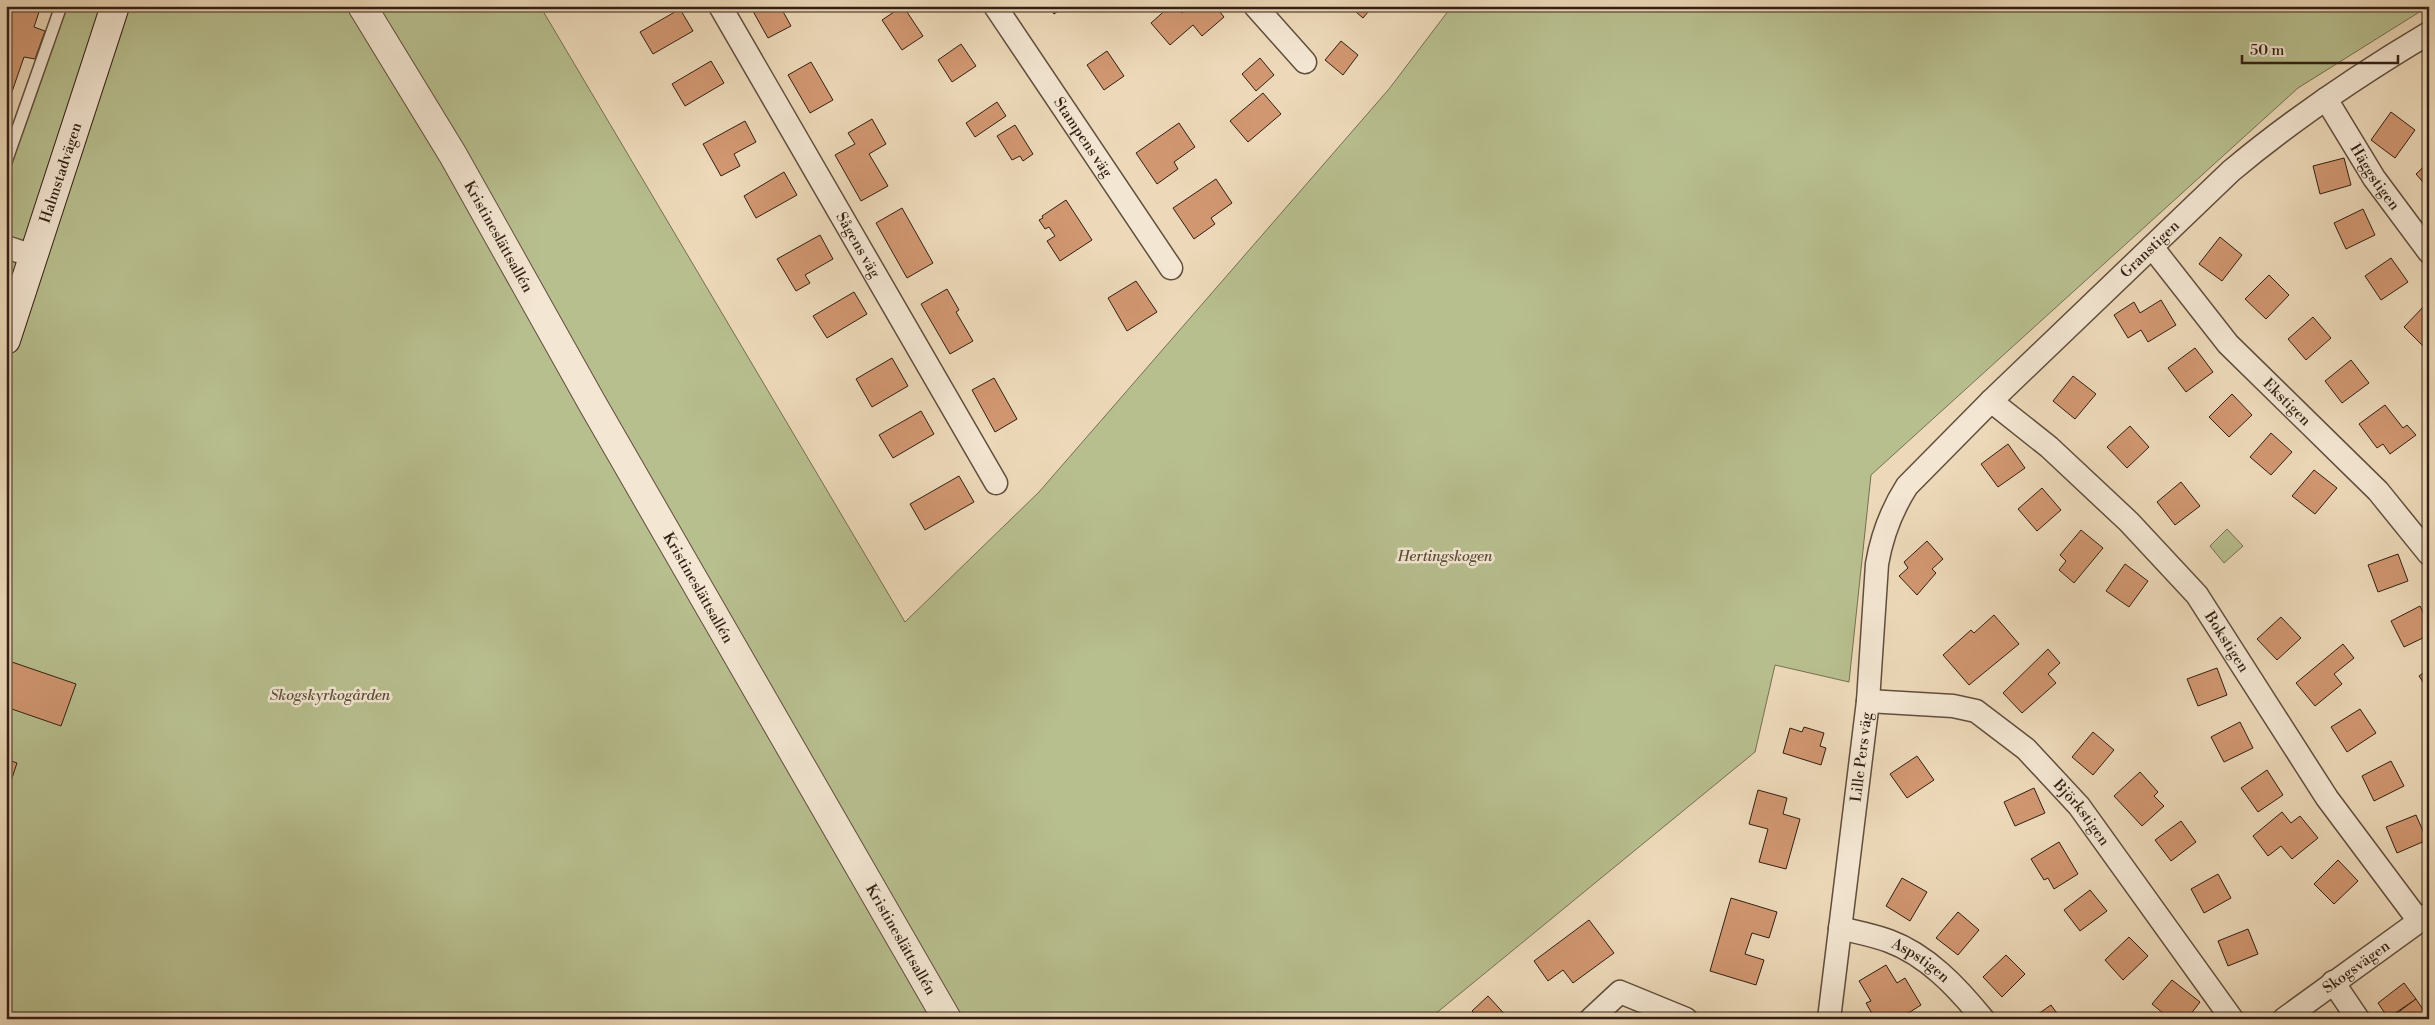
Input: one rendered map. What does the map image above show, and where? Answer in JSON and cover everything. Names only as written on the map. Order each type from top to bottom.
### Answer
[{"type":"street","name":"Halmstadvägen","points":[[6,340],[115,6]]},
{"type":"street","name":"Kristineslättsallén","points":[[362,6],[453,155],[592,403],[947,1019]]},
{"type":"street","name":"Kristineslättsallén","points":[[382,6],[453,155]]},
{"type":"street","name":"Sågens väg","points":[[720,6],[996,483]]},
{"type":"street","name":"Stampens väg","points":[[995,6],[1171,268]]},
{"type":"street","points":[[1255,6],[1305,62]]},
{"type":"street","name":"Granstigen","points":[[1899,498],[1907,486],[1991,400],[2258,148],[2326,99],[2429,32]]},
{"type":"street","name":"Häggstigen","points":[[2326,99],[2378,184],[2429,252]]},
{"type":"street","points":[[6,247],[33,256]]},
{"type":"street","name":"Ekstigen","points":[[2152,247],[2228,344],[2378,491],[2429,554]]},
{"type":"street","name":"Bokstigen","points":[[1991,400],[2049,447],[2122,516],[2197,596],[2327,798],[2424,917]]},
{"type":"street","name":"Lille Pers väg","points":[[1829,1019],[1868,701],[1877,564],[1881,542],[1890,514],[1899,498]]},
{"type":"street","name":"Björkstigen","points":[[1868,701],[1952,706],[1976,711],[2026,750],[2079,806],[2232,1019]]},
{"type":"street","name":"Skogsvägen","points":[[2284,1019],[2424,917]]},
{"type":"street","name":"Aspstigen","points":[[1840,928],[1888,941],[1912,952],[1936,969],[1983,1019]]},
{"type":"street","points":[[2333,982],[2358,1019]]},
{"type":"street","points":[[1591,1019],[1620,992],[1686,1019]]},
{"type":"lane","points":[[6,162],[61,6]]},
{"type":"green space","points":[[63,6],[540,6],[905,622],[1039,492],[1389,89],[1452,6],[2429,6],[2298,88],[1871,475],[1849,682],[1775,665],[1755,752],[1429,1019],[6,1019],[6,180]]},
{"type":"green space","points":[[2227,529],[2243,546],[2224,563],[2210,546]]},
{"type":"building","points":[[6,6],[41,6],[34,27],[45,31],[35,59],[24,57],[6,109]]},
{"type":"building","points":[[750,6],[780,6],[791,26],[768,38]]},
{"type":"building","points":[[903,6],[923,36],[902,50],[882,20]]},
{"type":"building","points":[[1049,6],[1066,6],[1054,14]]},
{"type":"building","points":[[1170,6],[1176,6],[1182,13],[1190,6],[1215,6],[1224,17],[1202,36],[1193,25],[1170,45],[1151,23]]},
{"type":"building","points":[[1349,6],[1373,6],[1363,18]]},
{"type":"building","points":[[680,9],[693,31],[653,54],[640,32]]},
{"type":"building","points":[[1341,41],[1358,55],[1343,75],[1325,60]]},
{"type":"building","points":[[961,44],[976,66],[952,82],[938,60]]},
{"type":"building","points":[[1107,51],[1124,76],[1104,90],[1087,65]]},
{"type":"building","points":[[1260,58],[1274,75],[1256,91],[1242,74]]},
{"type":"building","points":[[711,61],[724,83],[685,106],[672,84]]},
{"type":"building","points":[[811,62],[833,100],[810,113],[788,75]]},
{"type":"building","points":[[1263,93],[1281,114],[1248,142],[1230,121]]},
{"type":"building","points":[[997,102],[1006,116],[975,137],[966,123]]},
{"type":"building","points":[[2391,112],[2415,130],[2395,158],[2371,140]]},
{"type":"building","points":[[872,119],[886,144],[869,154],[888,186],[861,201],[835,155],[855,144],[848,133]]},
{"type":"building","points":[[745,121],[756,142],[734,154],[740,166],[721,176],[703,144]]},
{"type":"building","points":[[1179,123],[1195,147],[1174,162],[1178,169],[1157,184],[1136,153]]},
{"type":"building","points":[[1015,125],[1033,154],[1023,161],[1020,156],[1012,160],[997,136]]},
{"type":"building","points":[[2344,158],[2351,185],[2320,194],[2313,166]]},
{"type":"building","points":[[2429,162],[2429,189],[2416,174]]},
{"type":"building","points":[[784,172],[797,195],[756,218],[744,196]]},
{"type":"building","points":[[1216,179],[1232,203],[1211,218],[1215,224],[1194,239],[1173,208]]},
{"type":"building","points":[[1066,200],[1092,240],[1060,261],[1047,241],[1055,236],[1049,227],[1045,229],[1039,220]]},
{"type":"building","points":[[902,208],[933,263],[907,278],[876,223]]},
{"type":"building","points":[[2363,209],[2375,235],[2346,249],[2334,223]]},
{"type":"building","points":[[820,235],[833,259],[805,275],[810,283],[796,291],[777,259]]},
{"type":"building","points":[[2220,237],[2242,255],[2222,281],[2199,264]]},
{"type":"building","points":[[2391,258],[2408,282],[2381,300],[2365,276]]},
{"type":"building","points":[[2269,275],[2289,295],[2266,319],[2245,299]]},
{"type":"building","points":[[1136,281],[1157,312],[1127,331],[1108,298]]},
{"type":"building","points":[[947,289],[959,310],[956,312],[973,341],[950,354],[921,304]]},
{"type":"building","points":[[854,292],[867,314],[827,338],[813,316]]},
{"type":"building","points":[[2161,300],[2176,325],[2148,342],[2141,330],[2128,338],[2114,315],[2134,302],[2140,313]]},
{"type":"building","points":[[2426,304],[2429,306],[2429,343],[2424,347],[2404,327]]},
{"type":"building","points":[[2313,317],[2331,338],[2306,360],[2288,339]]},
{"type":"building","points":[[2195,348],[2213,372],[2186,392],[2168,368]]},
{"type":"building","points":[[892,358],[908,386],[872,407],[856,379]]},
{"type":"building","points":[[2351,360],[2369,383],[2342,403],[2325,381]]},
{"type":"building","points":[[2073,376],[2096,394],[2075,419],[2053,401]]},
{"type":"building","points":[[994,378],[1017,419],[995,432],[972,390]]},
{"type":"building","points":[[2232,394],[2252,415],[2229,437],[2209,417]]},
{"type":"building","points":[[2385,405],[2403,428],[2407,425],[2416,435],[2390,454],[2383,444],[2377,448],[2359,424]]},
{"type":"building","points":[[921,411],[934,434],[893,458],[879,435]]},
{"type":"building","points":[[2130,426],[2149,447],[2127,468],[2107,447]]},
{"type":"building","points":[[2271,433],[2292,452],[2271,475],[2250,457]]},
{"type":"building","points":[[2008,444],[2025,468],[1998,487],[1981,464]]},
{"type":"building","points":[[2314,470],[2337,488],[2315,514],[2292,496]]},
{"type":"building","points":[[959,476],[974,502],[925,530],[910,504]]},
{"type":"building","points":[[2181,482],[2200,506],[2175,525],[2157,502]]},
{"type":"building","points":[[2042,488],[2061,510],[2037,531],[2018,509]]},
{"type":"building","points":[[2081,530],[2103,548],[2074,583],[2059,570],[2066,561],[2060,555]]},
{"type":"building","points":[[1927,541],[1943,559],[1932,569],[1936,573],[1917,595],[1899,576],[1908,568],[1904,562]]},
{"type":"building","points":[[2398,554],[2408,581],[2378,592],[2368,565]]},
{"type":"building","points":[[2125,564],[2148,581],[2129,607],[2106,591]]},
{"type":"building","points":[[2420,606],[2429,624],[2429,635],[2404,647],[2391,621]]},
{"type":"building","points":[[1994,615],[2019,644],[1969,685],[1943,655],[1971,630],[1974,633]]},
{"type":"building","points":[[2281,617],[2301,638],[2277,660],[2257,639]]},
{"type":"building","points":[[2343,644],[2354,658],[2334,674],[2342,684],[2315,706],[2296,683]]},
{"type":"building","points":[[2048,649],[2060,663],[2048,674],[2056,683],[2022,713],[2003,693]]},
{"type":"building","points":[[6,660],[76,684],[61,726],[6,707]]},
{"type":"building","points":[[2217,668],[2227,695],[2198,706],[2187,679]]},
{"type":"building","points":[[2429,669],[2429,691],[2419,676]]},
{"type":"building","points":[[2360,709],[2376,733],[2347,752],[2331,727]]},
{"type":"building","points":[[2240,722],[2253,748],[2224,762],[2211,737]]},
{"type":"building","points":[[1804,727],[1824,733],[1820,746],[1826,748],[1821,765],[1783,753],[1790,728],[1802,732]]},
{"type":"building","points":[[2093,732],[2114,750],[2093,775],[2072,757]]},
{"type":"building","points":[[1917,756],[1934,780],[1907,798],[1890,774]]},
{"type":"building","points":[[6,759],[17,763],[11,781],[6,779]]},
{"type":"building","points":[[2391,761],[2404,786],[2374,801],[2362,776]]},
{"type":"building","points":[[2267,770],[2283,795],[2258,812],[2241,788]]},
{"type":"building","points":[[2140,772],[2158,792],[2154,796],[2164,806],[2142,826],[2114,796]]},
{"type":"building","points":[[2034,788],[2045,813],[2015,826],[2004,802]]},
{"type":"building","points":[[1758,790],[1787,798],[1783,814],[1800,819],[1786,869],[1759,862],[1768,829],[1749,824]]},
{"type":"building","points":[[2282,812],[2291,823],[2300,816],[2318,838],[2292,859],[2281,846],[2268,856],[2253,836]]},
{"type":"building","points":[[2416,815],[2427,840],[2397,853],[2386,827]]},
{"type":"building","points":[[2181,821],[2196,842],[2171,861],[2155,840]]},
{"type":"building","points":[[2059,842],[2078,874],[2054,889],[2048,878],[2044,880],[2031,859]]},
{"type":"building","points":[[2338,860],[2358,881],[2334,904],[2314,884]]},
{"type":"building","points":[[2218,874],[2231,898],[2204,913],[2191,889]]},
{"type":"building","points":[[1902,878],[1927,892],[1910,921],[1886,906]]},
{"type":"building","points":[[2090,890],[2107,911],[2080,931],[2064,910]]},
{"type":"building","points":[[1731,898],[1777,912],[1769,938],[1752,933],[1745,954],[1764,960],[1756,985],[1710,971]]},
{"type":"building","points":[[1958,912],[1979,930],[1958,955],[1936,938]]},
{"type":"building","points":[[1589,920],[1614,953],[1573,983],[1563,970],[1548,981],[1534,961]]},
{"type":"building","points":[[2248,929],[2258,954],[2228,966],[2218,941]]},
{"type":"building","points":[[2129,937],[2148,956],[2123,980],[2105,960]]},
{"type":"building","points":[[2006,955],[2025,974],[2002,997],[1983,977]]},
{"type":"building","points":[[1886,965],[1897,983],[1905,978],[1921,1005],[1899,1019],[1875,1019],[1866,1003],[1871,1001],[1859,981]]},
{"type":"building","points":[[2172,980],[2200,1002],[2187,1019],[2178,1015],[2174,1019],[2170,1019],[2152,1004]]},
{"type":"building","points":[[2404,983],[2416,999],[2388,1018],[2378,1003]]},
{"type":"building","points":[[1488,996],[1509,1019],[1474,1019],[1477,1016],[1472,1011]]},
{"type":"building","points":[[2416,999],[2426,1014],[2419,1019],[2389,1019]]},
{"type":"building","points":[[2051,1005],[2061,1019],[2031,1019]]},
{"type":"park label","name":"Hertingskogen","points":[[1445,556]]},
{"type":"park label","name":"Skogskyrkogården","points":[[330,695]]}]
